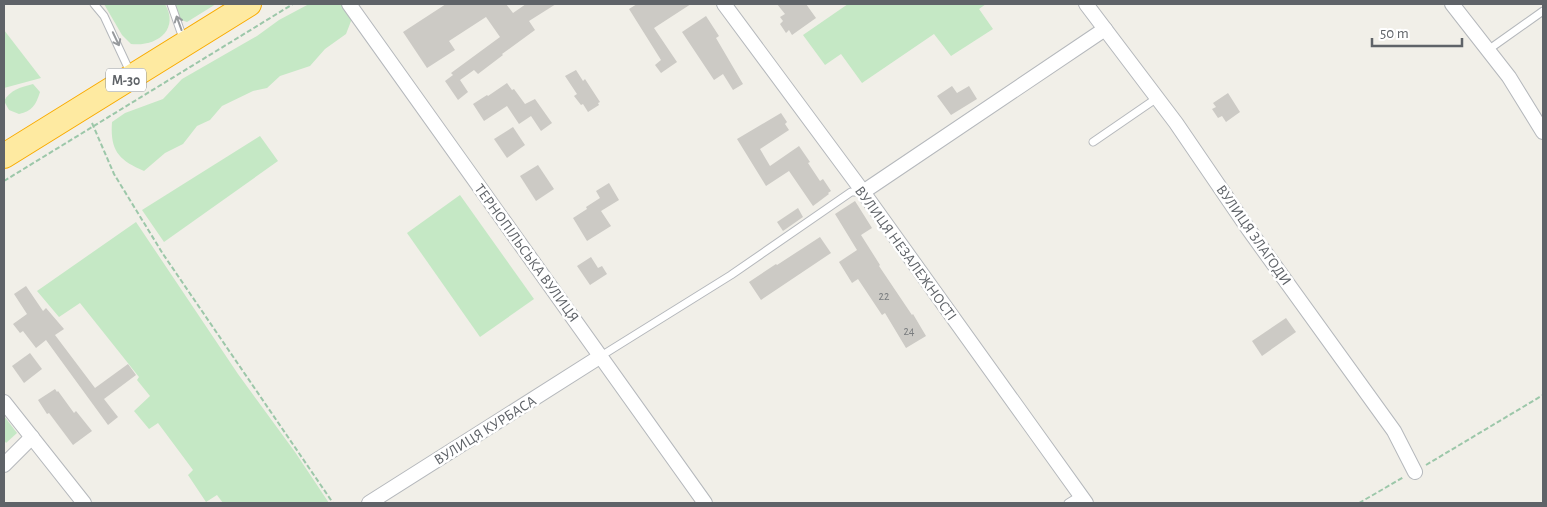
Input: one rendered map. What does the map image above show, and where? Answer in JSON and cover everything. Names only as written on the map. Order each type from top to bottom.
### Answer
[{"type":"highway","name":"М-30","points":[[4,156],[249,4]]},
{"type":"street","name":"ТЕРНОПІЛЬСЬКА ВУЛИЦЯ","points":[[349,4],[705,503]]},
{"type":"street","name":"ВУЛИЦЯ НЕЗАЛЕЖНОСТІ","points":[[724,4],[863,192],[1084,499]]},
{"type":"street","name":"ВУЛИЦЯ ЗЛАГОДИ","points":[[1086,4],[1157,98],[1394,431],[1415,472]]},
{"type":"street","points":[[1452,4],[1509,77],[1543,132]]},
{"type":"street","points":[[863,192],[1105,29]]},
{"type":"street","name":"ВУЛИЦЯ КУРБАСА","points":[[369,503],[601,356]]},
{"type":"street","points":[[4,402],[84,503]]},
{"type":"street","points":[[4,465],[32,437]]},
{"type":"lane","points":[[94,4],[104,16],[132,76]]},
{"type":"lane","points":[[171,4],[185,44]]},
{"type":"lane","points":[[1488,50],[1543,11]]},
{"type":"lane","points":[[1093,142],[1157,98]]},
{"type":"lane","points":[[601,356],[730,275],[851,192],[863,192]]},
{"type":"lane","points":[[1068,503],[1084,499]]},
{"type":"path","points":[[4,181],[293,4]]},
{"type":"path","points":[[89,103],[93,127],[114,174],[163,254],[333,503]]},
{"type":"path","points":[[1359,503],[1363,499],[1415,472],[1543,395]]},
{"type":"green space","points":[[104,4],[165,4],[170,22],[163,35],[157,40],[149,43],[131,44],[122,35]]},
{"type":"green space","points":[[175,4],[216,4],[187,22],[181,20]]},
{"type":"green space","points":[[309,4],[344,4],[353,16],[346,34],[325,49],[310,66],[280,76],[267,88],[253,91],[222,106],[210,120],[197,126],[183,144],[165,153],[144,171],[122,158],[114,147],[112,140],[112,122],[125,113],[163,99],[182,79]]},
{"type":"green space","points":[[848,4],[986,4],[979,9],[993,29],[951,56],[934,34],[862,83],[841,54],[825,65],[803,35]]},
{"type":"green space","points":[[4,30],[41,78],[4,88]]},
{"type":"green space","points":[[33,84],[40,92],[33,107],[19,114],[9,110],[4,101],[6,97],[24,86]]},
{"type":"green space","points":[[260,136],[278,161],[164,242],[142,210]]},
{"type":"green space","points":[[460,195],[534,299],[480,337],[407,233]]},
{"type":"green space","points":[[136,222],[238,374],[295,452],[329,503],[223,503],[217,495],[206,502],[188,475],[193,470],[158,423],[149,429],[134,411],[150,396],[137,380],[139,377],[80,303],[59,317],[37,291]]},
{"type":"green space","points":[[4,416],[17,433],[6,443],[4,440]]},
{"type":"building","points":[[446,4],[506,4],[513,13],[526,4],[556,4],[529,21],[535,30],[478,74],[474,70],[460,80],[468,92],[458,100],[445,81],[453,75],[451,73],[500,37],[486,17],[449,41],[455,50],[427,68],[403,32]]},
{"type":"building","points":[[637,4],[691,4],[654,28],[677,62],[661,73],[655,65],[661,60],[629,9]]},
{"type":"building","points":[[777,4],[806,4],[816,18],[792,35],[789,30],[786,33],[780,24],[783,21],[780,17],[785,14]]},
{"type":"building","points":[[706,16],[719,36],[716,38],[743,84],[733,90],[723,74],[714,80],[682,32]]},
{"type":"building","points":[[576,70],[583,81],[585,79],[600,102],[598,103],[599,105],[588,112],[583,104],[581,105],[574,96],[577,94],[565,76]]},
{"type":"building","points":[[507,83],[525,104],[535,99],[552,123],[541,131],[531,116],[519,124],[507,106],[484,121],[473,104]]},
{"type":"building","points":[[952,86],[957,93],[969,86],[977,99],[951,115],[937,96]]},
{"type":"building","points":[[1228,93],[1240,112],[1226,122],[1222,116],[1218,118],[1212,109],[1216,107],[1213,103]]},
{"type":"building","points":[[781,113],[787,122],[785,124],[789,130],[760,149],[770,166],[799,146],[820,181],[823,179],[831,191],[813,206],[789,171],[766,186],[737,139]]},
{"type":"building","points":[[513,127],[525,145],[507,158],[494,139]]},
{"type":"building","points":[[538,165],[554,189],[536,201],[520,176]]},
{"type":"building","points":[[609,183],[619,200],[601,211],[611,226],[587,241],[573,218],[600,198],[596,191]]},
{"type":"building","points":[[855,201],[872,228],[861,235],[879,266],[926,336],[906,348],[885,313],[882,315],[858,279],[852,283],[839,262],[857,250],[835,214]]},
{"type":"building","points":[[798,208],[803,217],[783,231],[777,222]]},
{"type":"building","points":[[820,237],[831,253],[761,300],[749,282]]},
{"type":"building","points":[[591,257],[598,268],[602,266],[607,274],[590,285],[577,266]]},
{"type":"building","points":[[26,286],[43,311],[46,308],[64,329],[55,335],[95,388],[128,364],[136,375],[104,399],[118,417],[108,425],[46,340],[36,348],[23,331],[20,333],[13,324],[27,314],[14,294]]},
{"type":"building","points":[[1286,318],[1296,332],[1262,356],[1252,341]]},
{"type":"building","points":[[30,353],[42,369],[24,383],[12,366]]},
{"type":"building","points":[[55,389],[74,413],[76,411],[92,431],[73,445],[38,400]]}]
